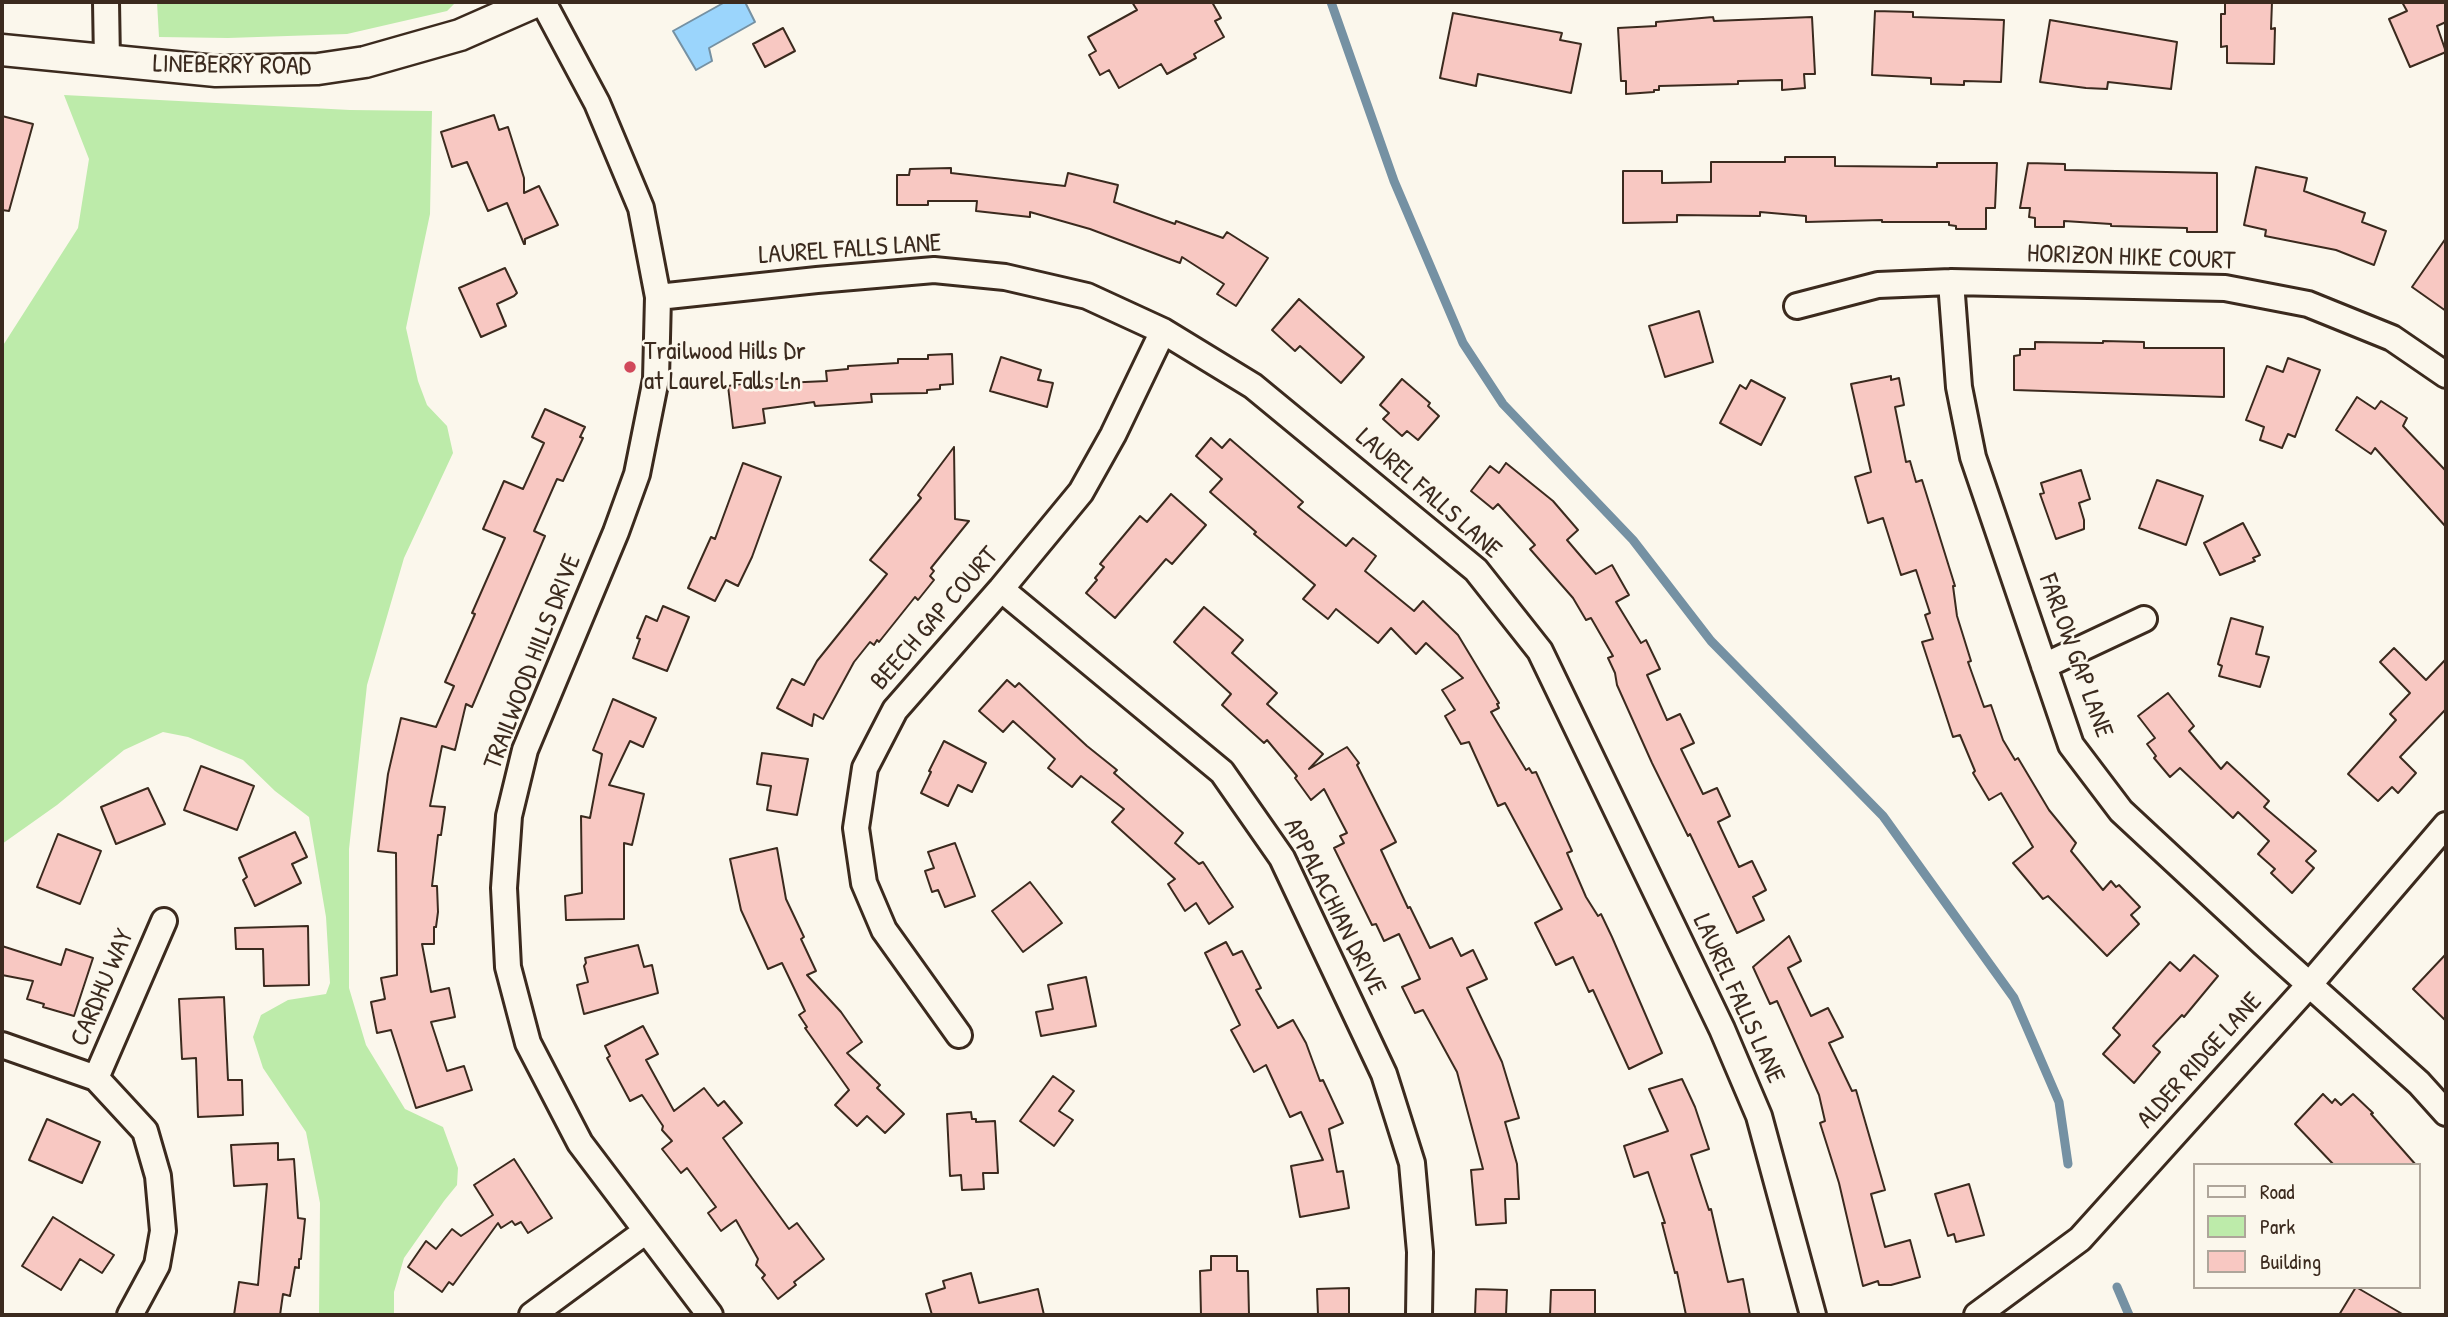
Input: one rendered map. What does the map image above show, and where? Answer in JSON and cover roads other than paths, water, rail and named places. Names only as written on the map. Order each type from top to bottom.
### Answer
[{"type":"street","points":[[106,2],[107,61]]},
{"type":"street","name":"LINEBERRY ROAD","points":[[2,50],[216,71],[318,69],[365,62],[460,35],[535,2]]},
{"type":"street","name":"TRAILWOOD HILLS DRIVE","points":[[544,2],[597,103],[641,208],[658,297],[656,379],[637,474],[616,532],[525,750],[509,816],[504,888],[508,967],[527,1043],[580,1143],[710,1315]]},
{"type":"street","name":"LAUREL FALLS LANE","points":[[658,297],[934,270],[1005,277],[1087,296],[1163,331],[1253,386],[1476,570],[1540,651],[1722,1029],[1759,1116],[1813,1315]]},
{"type":"street","name":"HORIZON HIKE COURT","points":[[1797,306],[1878,285],[1951,282],[2225,288],[2308,304],[2392,338],[2446,375]]},
{"type":"street","name":"FARLOW GAP LANE","points":[[1951,282],[1959,387],[1973,457],[2071,746],[2121,811],[2418,1083],[2446,1113]]},
{"type":"street","name":"BEECH GAP COURT","points":[[959,1035],[884,930],[864,883],[856,828],[864,768],[895,710],[1001,589],[1081,492],[1113,435],[1163,331]]},
{"type":"street","name":"APPALACHIAN DRIVE","points":[[1001,589],[1222,772],[1282,858],[1384,1074],[1412,1163],[1420,1252],[1419,1315]]},
{"type":"street","points":[[2044,666],[2144,619]]},
{"type":"street","name":"ALDER RIDGE LANE","points":[[1977,1315],[2080,1239],[2309,985],[2446,825]]},
{"type":"street","name":"CARDHU WAY","points":[[96,1078],[164,921]]},
{"type":"street","points":[[2,1045],[96,1078],[145,1131],[158,1176],[163,1231],[158,1265],[130,1315]]},
{"type":"street","points":[[532,1315],[646,1231]]},
{"type":"water","points":[[725,2],[745,2],[755,22],[709,48],[712,61],[696,70],[673,31]]},
{"type":"waterway","points":[[1331,2],[1394,181],[1463,343],[1503,404],[1633,540],[1711,641],[1883,816],[2014,998],[2059,1102],[2068,1164]]},
{"type":"waterway","points":[[2117,1287],[2129,1315]]},
{"type":"place","name":"Trailwood Hills Dr at Laurel Falls Ln","points":[[630,367]]}]
